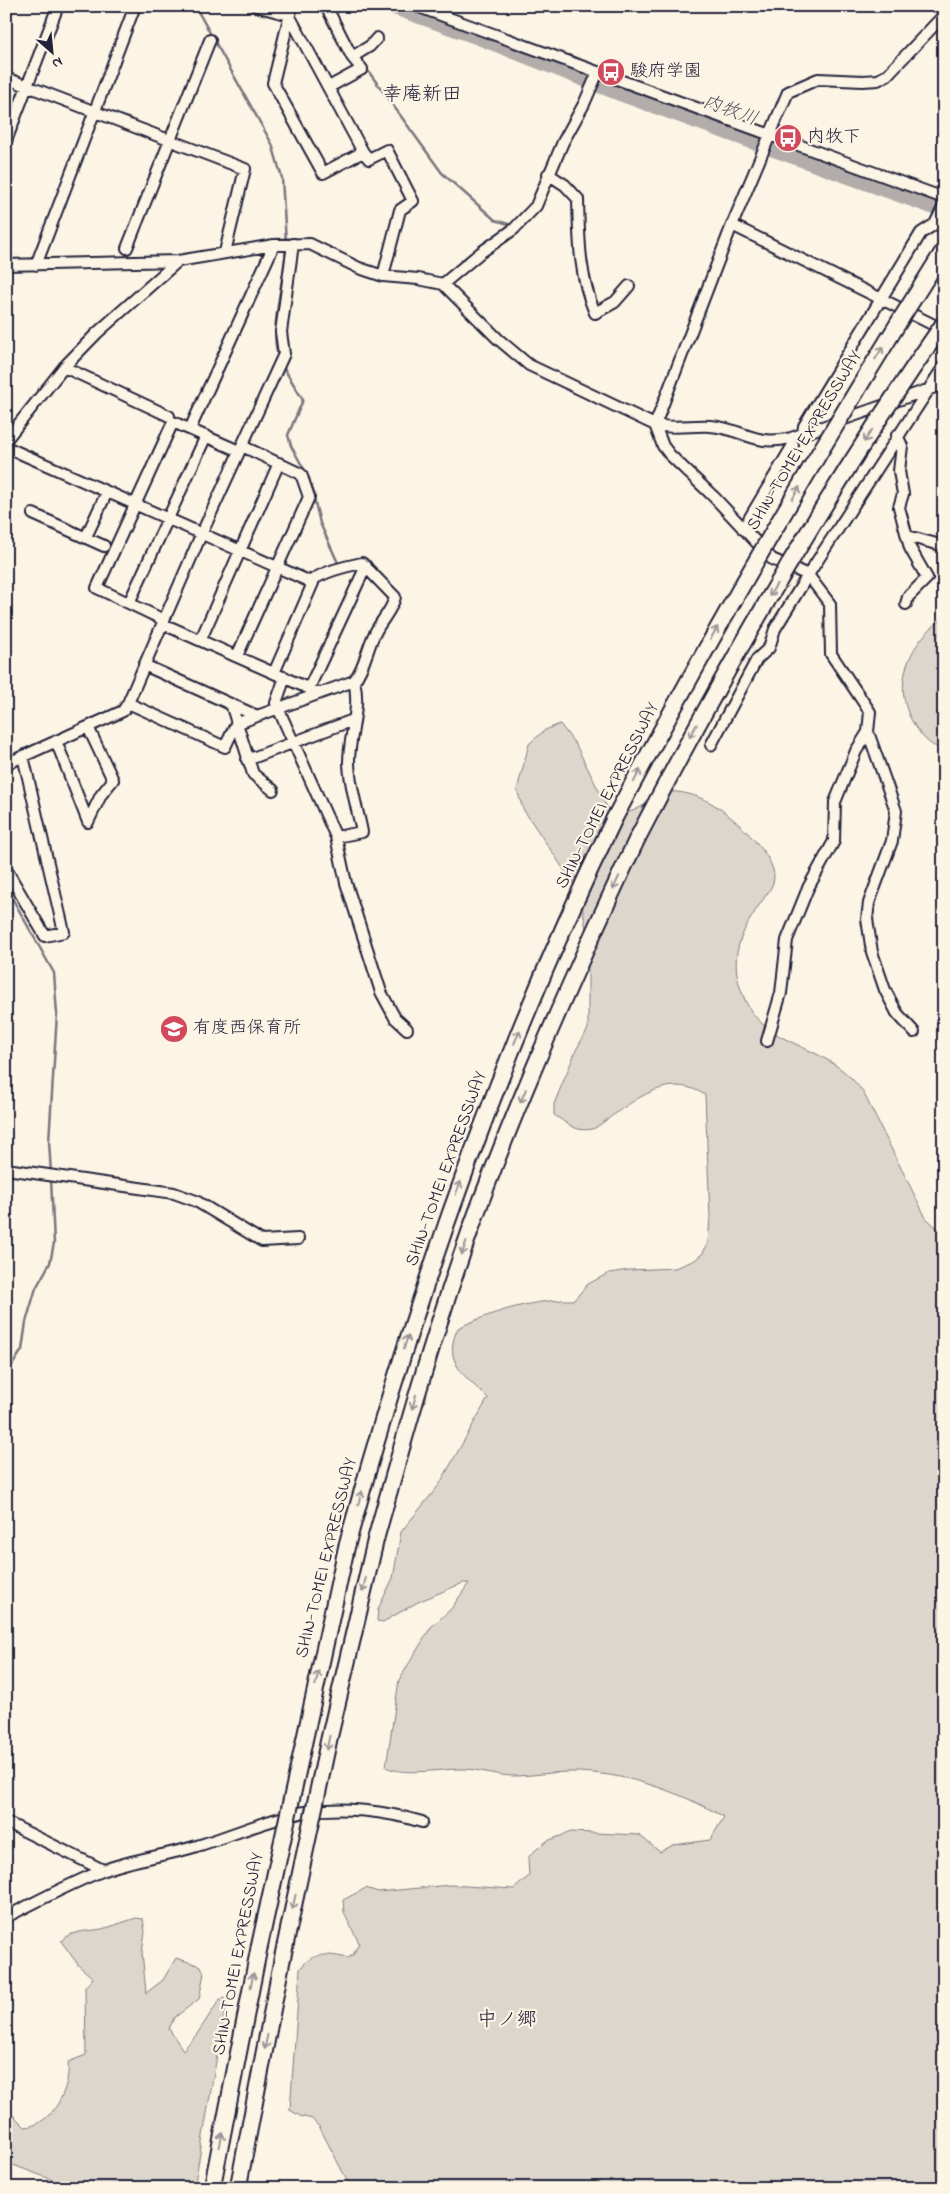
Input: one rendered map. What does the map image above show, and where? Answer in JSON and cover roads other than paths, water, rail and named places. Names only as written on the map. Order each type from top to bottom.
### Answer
[{"type":"highway","name":"SHIN-TOMEI EXPRESSWAY","points":[[212,2188],[259,1948],[347,1545],[376,1440],[448,1217],[490,1103],[538,988],[614,819],[718,626],[888,338],[944,250]]},
{"type":"highway","points":[[238,2188],[282,1960],[329,1739],[376,1538],[430,1350],[470,1231],[559,1009],[637,839],[743,642],[802,540],[866,439],[944,323]]},
{"type":"street","points":[[6,141],[58,6]]},
{"type":"street","points":[[36,265],[135,6]]},
{"type":"street","points":[[256,6],[291,10]]},
{"type":"street","points":[[322,6],[327,8],[352,57],[362,69],[329,87]]},
{"type":"street","points":[[416,6],[597,75],[944,198]]},
{"type":"street","points":[[291,10],[363,152],[369,159],[387,150],[413,201],[400,210],[383,276]]},
{"type":"street","points":[[291,10],[273,83],[323,173],[363,152]]},
{"type":"street","points":[[914,1032],[897,1012],[885,990],[872,952],[866,919],[869,903],[892,841],[896,811],[868,732],[870,712],[830,654],[830,604],[808,575],[772,559],[670,455],[663,446],[655,426],[732,225],[788,92],[818,79],[878,80],[888,75],[944,15]]},
{"type":"street","points":[[352,57],[370,46],[377,38]]},
{"type":"street","points":[[127,248],[210,40]]},
{"type":"street","points":[[443,284],[526,218],[536,206],[548,174],[597,75]]},
{"type":"street","points":[[6,78],[245,169],[225,252]]},
{"type":"street","points":[[548,174],[565,185],[578,199],[579,258],[586,293],[595,313],[615,302],[629,286]]},
{"type":"street","points":[[803,433],[804,426],[921,233],[939,218],[944,206]]},
{"type":"street","points":[[732,225],[882,297],[944,330]]},
{"type":"street","points":[[6,764],[123,711],[128,703],[201,535],[284,354],[281,332],[293,244]]},
{"type":"street","points":[[6,265],[178,261],[274,245],[310,244],[359,268],[383,276],[418,279],[443,284],[498,339],[528,365],[655,426],[667,428],[712,426],[773,442],[791,438],[944,384]]},
{"type":"street","points":[[190,429],[274,245]]},
{"type":"street","points":[[6,440],[64,367],[97,333],[178,261]]},
{"type":"street","points":[[710,745],[757,659],[769,648],[775,628],[925,391],[944,366]]},
{"type":"street","points":[[64,367],[169,416]]},
{"type":"street","points":[[237,656],[309,497],[301,474],[279,463],[173,422],[97,588],[163,622],[201,639],[237,656],[314,691]]},
{"type":"street","points":[[897,435],[902,446],[899,471],[903,494],[899,507],[906,536],[916,562],[927,578],[908,597],[906,604]]},
{"type":"street","points":[[130,604],[206,436]]},
{"type":"street","points":[[743,529],[792,445],[791,438]]},
{"type":"street","points":[[6,447],[313,584],[274,673]]},
{"type":"street","points":[[201,639],[279,463]]},
{"type":"street","points":[[86,537],[108,492]]},
{"type":"street","points":[[33,514],[104,546]]},
{"type":"street","points":[[906,536],[944,546]]},
{"type":"street","points":[[128,703],[225,747],[236,724],[278,708],[314,691],[354,681],[362,670],[376,632],[392,607],[395,596],[362,563],[319,575],[309,582]]},
{"type":"street","points":[[314,691],[366,566]]},
{"type":"street","points":[[144,665],[256,716]]},
{"type":"street","points":[[284,677],[276,702],[278,708],[336,837],[346,883],[381,992],[394,1018],[407,1029]]},
{"type":"street","points":[[336,837],[362,832],[349,764],[353,720],[358,694],[354,681]]},
{"type":"street","points":[[231,704],[247,760],[253,774],[273,790]]},
{"type":"street","points":[[247,760],[353,720]]},
{"type":"street","points":[[56,741],[88,822],[101,795],[113,780],[88,727]]},
{"type":"street","points":[[767,1041],[781,993],[786,940],[808,888],[834,841],[835,802],[856,751],[868,732]]},
{"type":"street","points":[[6,869],[45,936],[64,932],[24,756]]},
{"type":"street","points":[[6,1169],[174,1193],[196,1201],[262,1241],[298,1238]]},
{"type":"street","points":[[6,1917],[103,1870],[199,1846],[241,1830],[305,1812],[358,1812],[400,1816],[422,1822]]},
{"type":"street","points":[[6,1822],[103,1870]]},
{"type":"waterway","points":[[195,6],[272,144],[282,178],[286,242]]},
{"type":"waterway","points":[[332,6],[336,13]]},
{"type":"waterway","name":"内牧川","points":[[390,6],[480,38],[621,94],[944,211]]},
{"type":"waterway","points":[[338,18],[343,27]]},
{"type":"waterway","points":[[366,68],[442,173],[495,220],[512,225]]},
{"type":"waterway","points":[[279,358],[275,334],[286,247]]},
{"type":"waterway","points":[[282,365],[303,400],[288,435],[291,446],[309,478],[320,523],[338,563]]},
{"type":"waterway","points":[[6,887],[54,973],[57,1014],[49,1141],[51,1174]]},
{"type":"waterway","points":[[6,1387],[7,1373],[22,1350],[26,1322],[36,1288],[50,1263],[54,1243],[51,1179]]},
{"type":"place","name":"駿府学園","points":[[611,72]]},
{"type":"place","name":"内牧下","points":[[788,138]]},
{"type":"place","name":"有度西保育所","points":[[174,1029]]},
{"type":"district","name":"幸庵新田","points":[[422,95]]},
{"type":"district","name":"中ノ郷","points":[[507,2020]]}]
